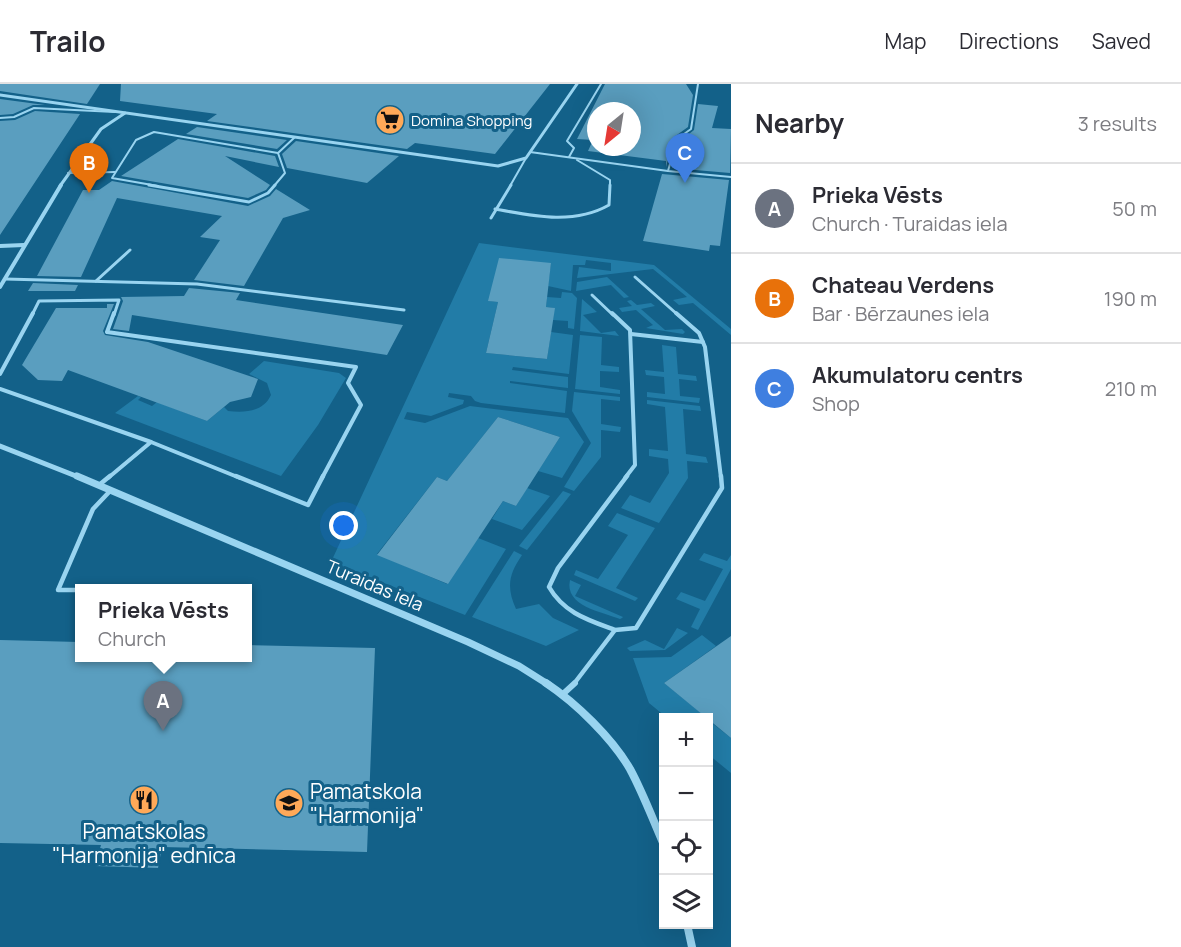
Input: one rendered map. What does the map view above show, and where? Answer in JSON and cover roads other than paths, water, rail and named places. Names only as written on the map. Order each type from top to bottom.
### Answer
[{"type":"street","points":[[0,95],[498,166],[526,158],[577,84]]},
{"type":"street","points":[[0,287],[68,173],[101,129],[126,112]]},
{"type":"street","points":[[0,246],[24,245]]},
{"type":"street","name":"Turaidas iela","points":[[0,446],[111,490],[468,642],[519,666],[563,694],[597,727],[629,768],[659,836]]},
{"type":"street","points":[[688,929],[692,947]]},
{"type":"lane","points":[[569,157],[574,148],[567,141],[601,84]]},
{"type":"lane","points":[[668,171],[677,139],[692,129],[698,84]]},
{"type":"lane","points":[[0,118],[14,117],[34,108],[126,112]]},
{"type":"lane","points":[[154,132],[278,153],[285,172],[268,193],[249,202],[112,178],[136,140],[154,132]]},
{"type":"lane","points":[[278,153],[295,137]]},
{"type":"lane","points":[[530,152],[668,171],[731,177]]},
{"type":"lane","points":[[491,218],[526,158]]},
{"type":"lane","points":[[495,209],[534,215],[577,217],[600,212],[609,205],[610,180],[575,158]]},
{"type":"lane","points":[[68,173],[116,172]]},
{"type":"lane","points":[[96,281],[130,250]]},
{"type":"lane","points":[[592,295],[630,330],[635,465],[558,568],[549,587],[555,602],[570,613],[615,630],[636,628],[722,488],[703,342],[699,333],[635,277]]},
{"type":"lane","points":[[5,279],[197,284],[404,310]]},
{"type":"lane","points":[[0,374],[39,301],[119,300],[107,332],[356,368],[348,383],[361,405],[308,505],[151,442],[0,389]]},
{"type":"lane","points":[[631,334],[703,342]]},
{"type":"lane","points":[[99,485],[151,442]]},
{"type":"lane","points":[[75,590],[58,590],[93,508],[111,490]]},
{"type":"lane","points":[[563,694],[580,679],[615,630]]},
{"type":"place","name":"Domina Shopping","points":[[390,120]]},
{"type":"place","name":"Akumulatoru centrs","points":[[685,183]]},
{"type":"place","name":"Chateau Verdens","points":[[89,193]]},
{"type":"place","name":"Prieka Vēsts","points":[[163,731]]},
{"type":"place","name":"Pamatskolas \"Harmonija\" ednīca","points":[[144,800]]},
{"type":"place","name":"Pamatskola \"Harmonija\"","points":[[289,803]]}]
